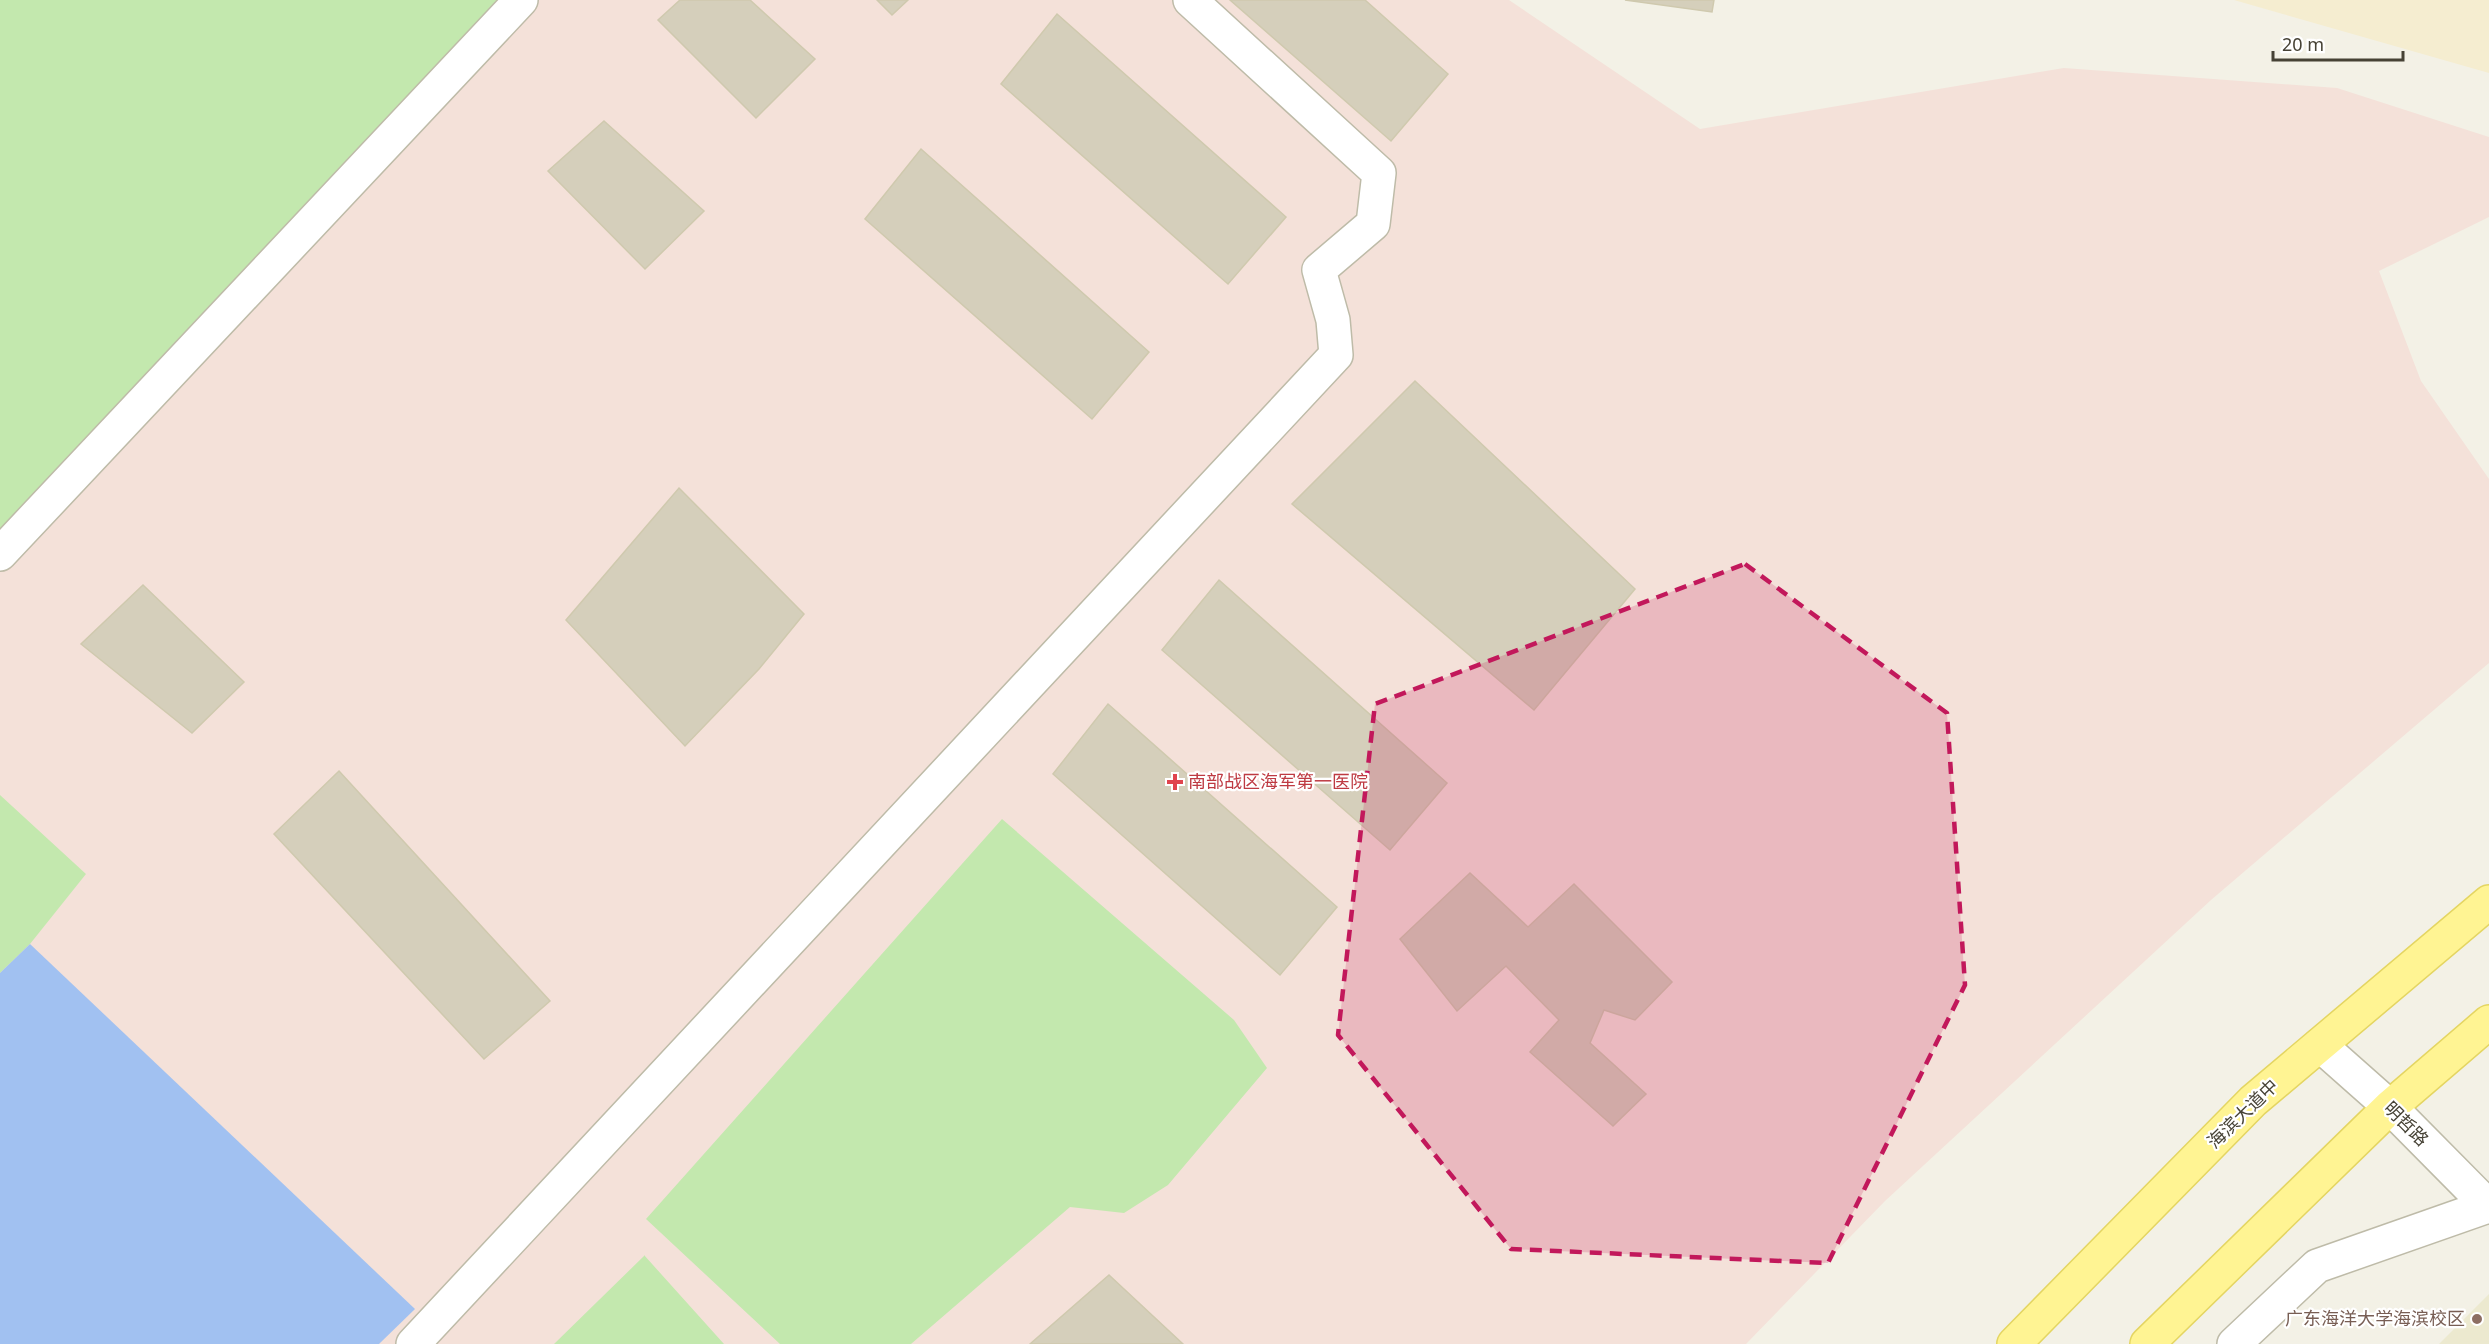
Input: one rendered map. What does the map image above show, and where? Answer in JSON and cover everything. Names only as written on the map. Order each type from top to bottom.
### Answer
[{"type":"main road","name":"海滨大道中","points":[[2014,1344],[2253,1101],[2489,902]]},
{"type":"main road","points":[[2147,1344],[2390,1107],[2489,1022]]},
{"type":"street","points":[[0,554],[521,0]]},
{"type":"street","points":[[412,1344],[1336,355],[1333,320],[1319,270],[1373,224],[1379,173],[1190,0]]},
{"type":"street","name":"明哲路","points":[[2320,1045],[2390,1107],[2489,1207]]},
{"type":"street","points":[[2234,1344],[2317,1266],[2489,1207]]},
{"type":"highlighted area","points":[[1745,564],[1947,713],[1965,985],[1828,1263],[1511,1249],[1338,1035],[1375,704]]},
{"type":"shaded area","name":"南部战区海军第一医院","points":[[0,0],[1509,0],[1700,129],[2064,68],[2337,88],[2489,137],[2489,217],[2379,271],[2421,381],[2489,479],[2489,663],[2211,900],[1885,1201],[1746,1344],[0,1344]]},
{"type":"shaded area","points":[[2234,0],[2489,0],[2489,73]]},
{"type":"shaded area","name":"广东海洋大学海滨校区","points":[[2489,1294],[2489,1344],[2439,1344]]},
{"type":"green space","points":[[0,0],[520,0],[0,533]]},
{"type":"green space","points":[[0,795],[86,874],[30,944],[0,973]]},
{"type":"green space","points":[[1002,819],[1234,1020],[1267,1068],[1168,1185],[1124,1213],[1070,1207],[911,1344],[780,1344],[646,1219]]},
{"type":"green space","points":[[644,1256],[724,1344],[554,1344]]},
{"type":"water","points":[[30,944],[415,1309],[379,1344],[0,1344],[0,973]]},
{"type":"building","points":[[680,0],[750,0],[815,59],[756,118],[658,20]]},
{"type":"building","points":[[877,0],[908,0],[892,15]]},
{"type":"building","points":[[1230,0],[1365,0],[1448,74],[1391,141]]},
{"type":"building","points":[[1625,0],[1714,0],[1712,12]]},
{"type":"building","points":[[1057,14],[1286,217],[1228,284],[1001,84]]},
{"type":"building","points":[[604,121],[704,211],[645,269],[548,171]]},
{"type":"building","points":[[921,149],[1149,352],[1092,419],[865,219]]},
{"type":"building","points":[[1415,381],[1635,589],[1534,710],[1292,504]]},
{"type":"building","points":[[679,488],[804,614],[759,669],[685,746],[566,620]]},
{"type":"building","points":[[1219,580],[1447,783],[1390,850],[1162,650]]},
{"type":"building","points":[[143,585],[244,682],[192,733],[81,644]]},
{"type":"building","points":[[1108,704],[1337,907],[1280,975],[1053,774]]},
{"type":"building","points":[[339,771],[550,1001],[484,1059],[274,834]]},
{"type":"building","points":[[1470,873],[1528,927],[1574,884],[1672,982],[1635,1020],[1604,1010],[1590,1043],[1646,1094],[1613,1126],[1530,1052],[1559,1020],[1506,966],[1457,1011],[1400,939]]},
{"type":"building","points":[[1109,1275],[1183,1344],[1030,1344]]},
{"type":"place","name":"南部战区海军第一医院","points":[[1175,782]]},
{"type":"place","name":"广东海洋大学海滨校区","points":[[2477,1319]]}]
